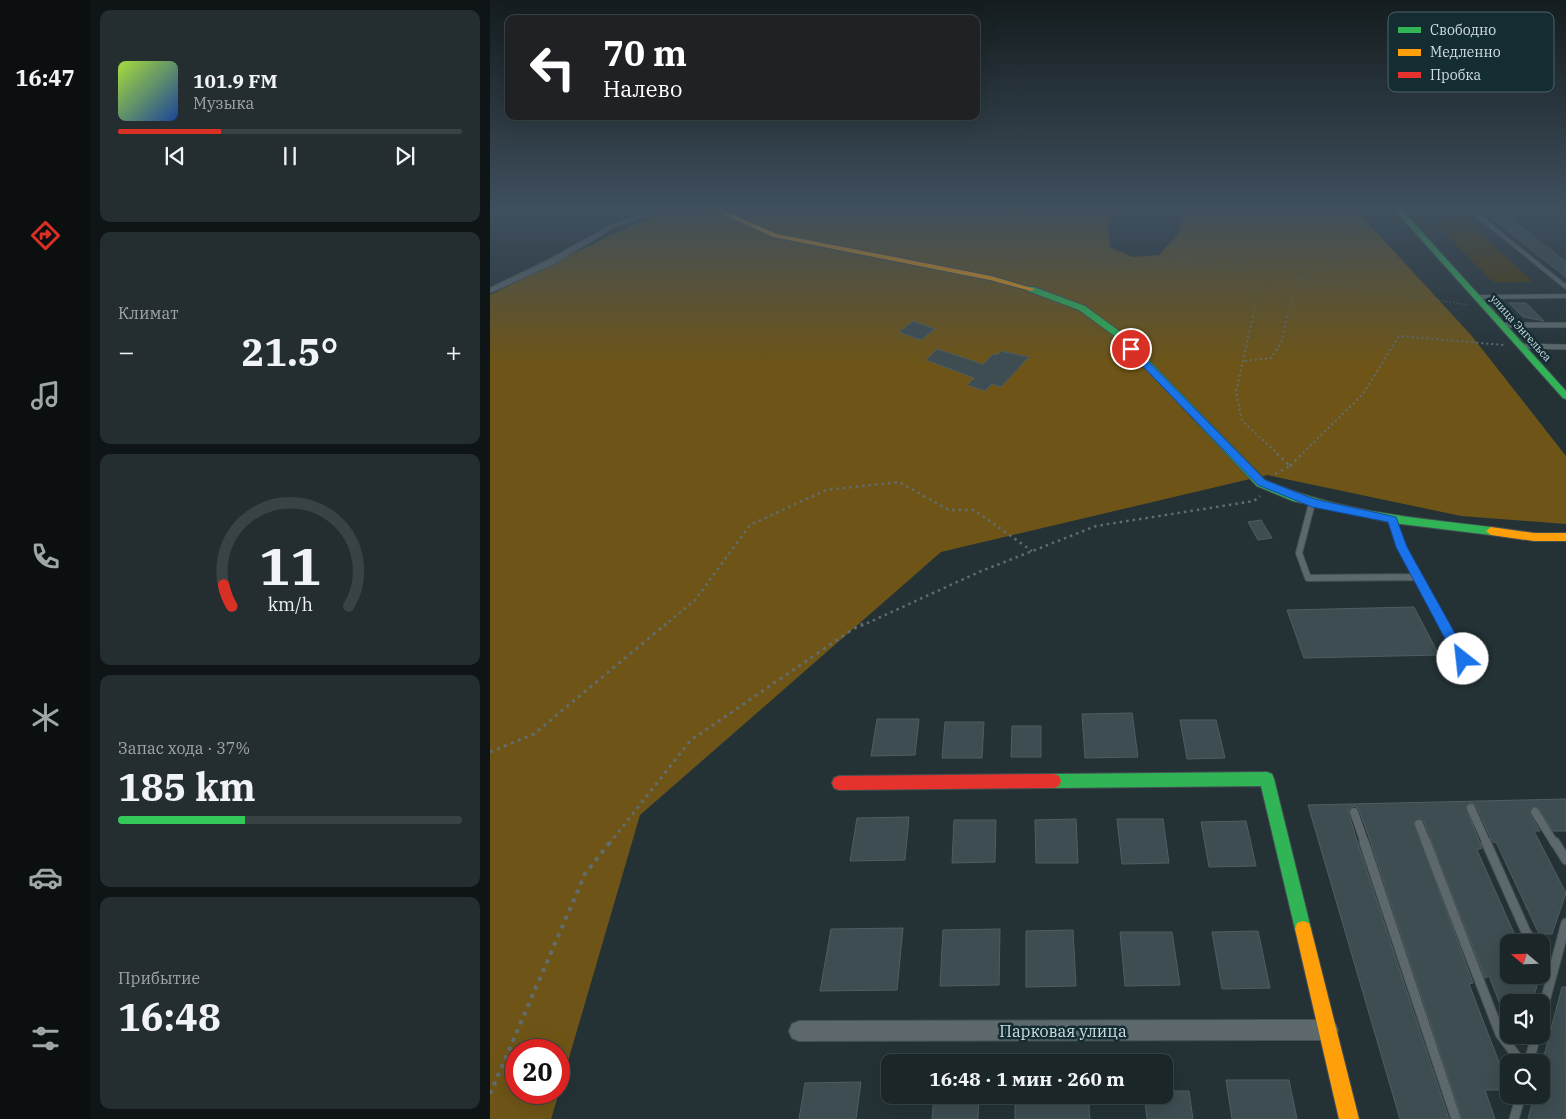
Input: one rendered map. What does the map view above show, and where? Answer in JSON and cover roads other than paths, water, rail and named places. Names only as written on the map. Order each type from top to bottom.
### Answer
[{"type":"street","points":[[490,291],[552,261]]},
{"type":"street","points":[[905,261],[991,278],[1082,308],[1119,335],[1266,485],[1312,503],[1393,519],[1534,537],[1566,537]]},
{"type":"street","name":"улица Энгельса","points":[[1444,261],[1566,396]]},
{"type":"street","points":[[839,783],[1267,779],[1349,1119]]},
{"type":"street","name":"Парковая улица","points":[[799,1031],[1328,1030]]},
{"type":"lane","points":[[1534,261],[1566,287]]},
{"type":"lane","points":[[1476,297],[1566,296]]},
{"type":"lane","points":[[1502,325],[1566,325]]},
{"type":"lane","points":[[1520,346],[1566,347]]},
{"type":"lane","points":[[1312,503],[1299,553],[1308,578],[1418,577]]},
{"type":"lane","points":[[1393,519],[1401,547],[1472,675]]},
{"type":"lane","points":[[1471,808],[1527,934]]},
{"type":"lane","points":[[1354,812],[1456,1119]]},
{"type":"lane","points":[[1535,812],[1566,860]]},
{"type":"lane","points":[[1419,824],[1500,1034],[1515,1054]]},
{"type":"lane","points":[[1547,994],[1566,923]]},
{"type":"lane","points":[[1550,968],[1553,972]]},
{"type":"lane","points":[[1514,1119],[1518,1104]]}]
